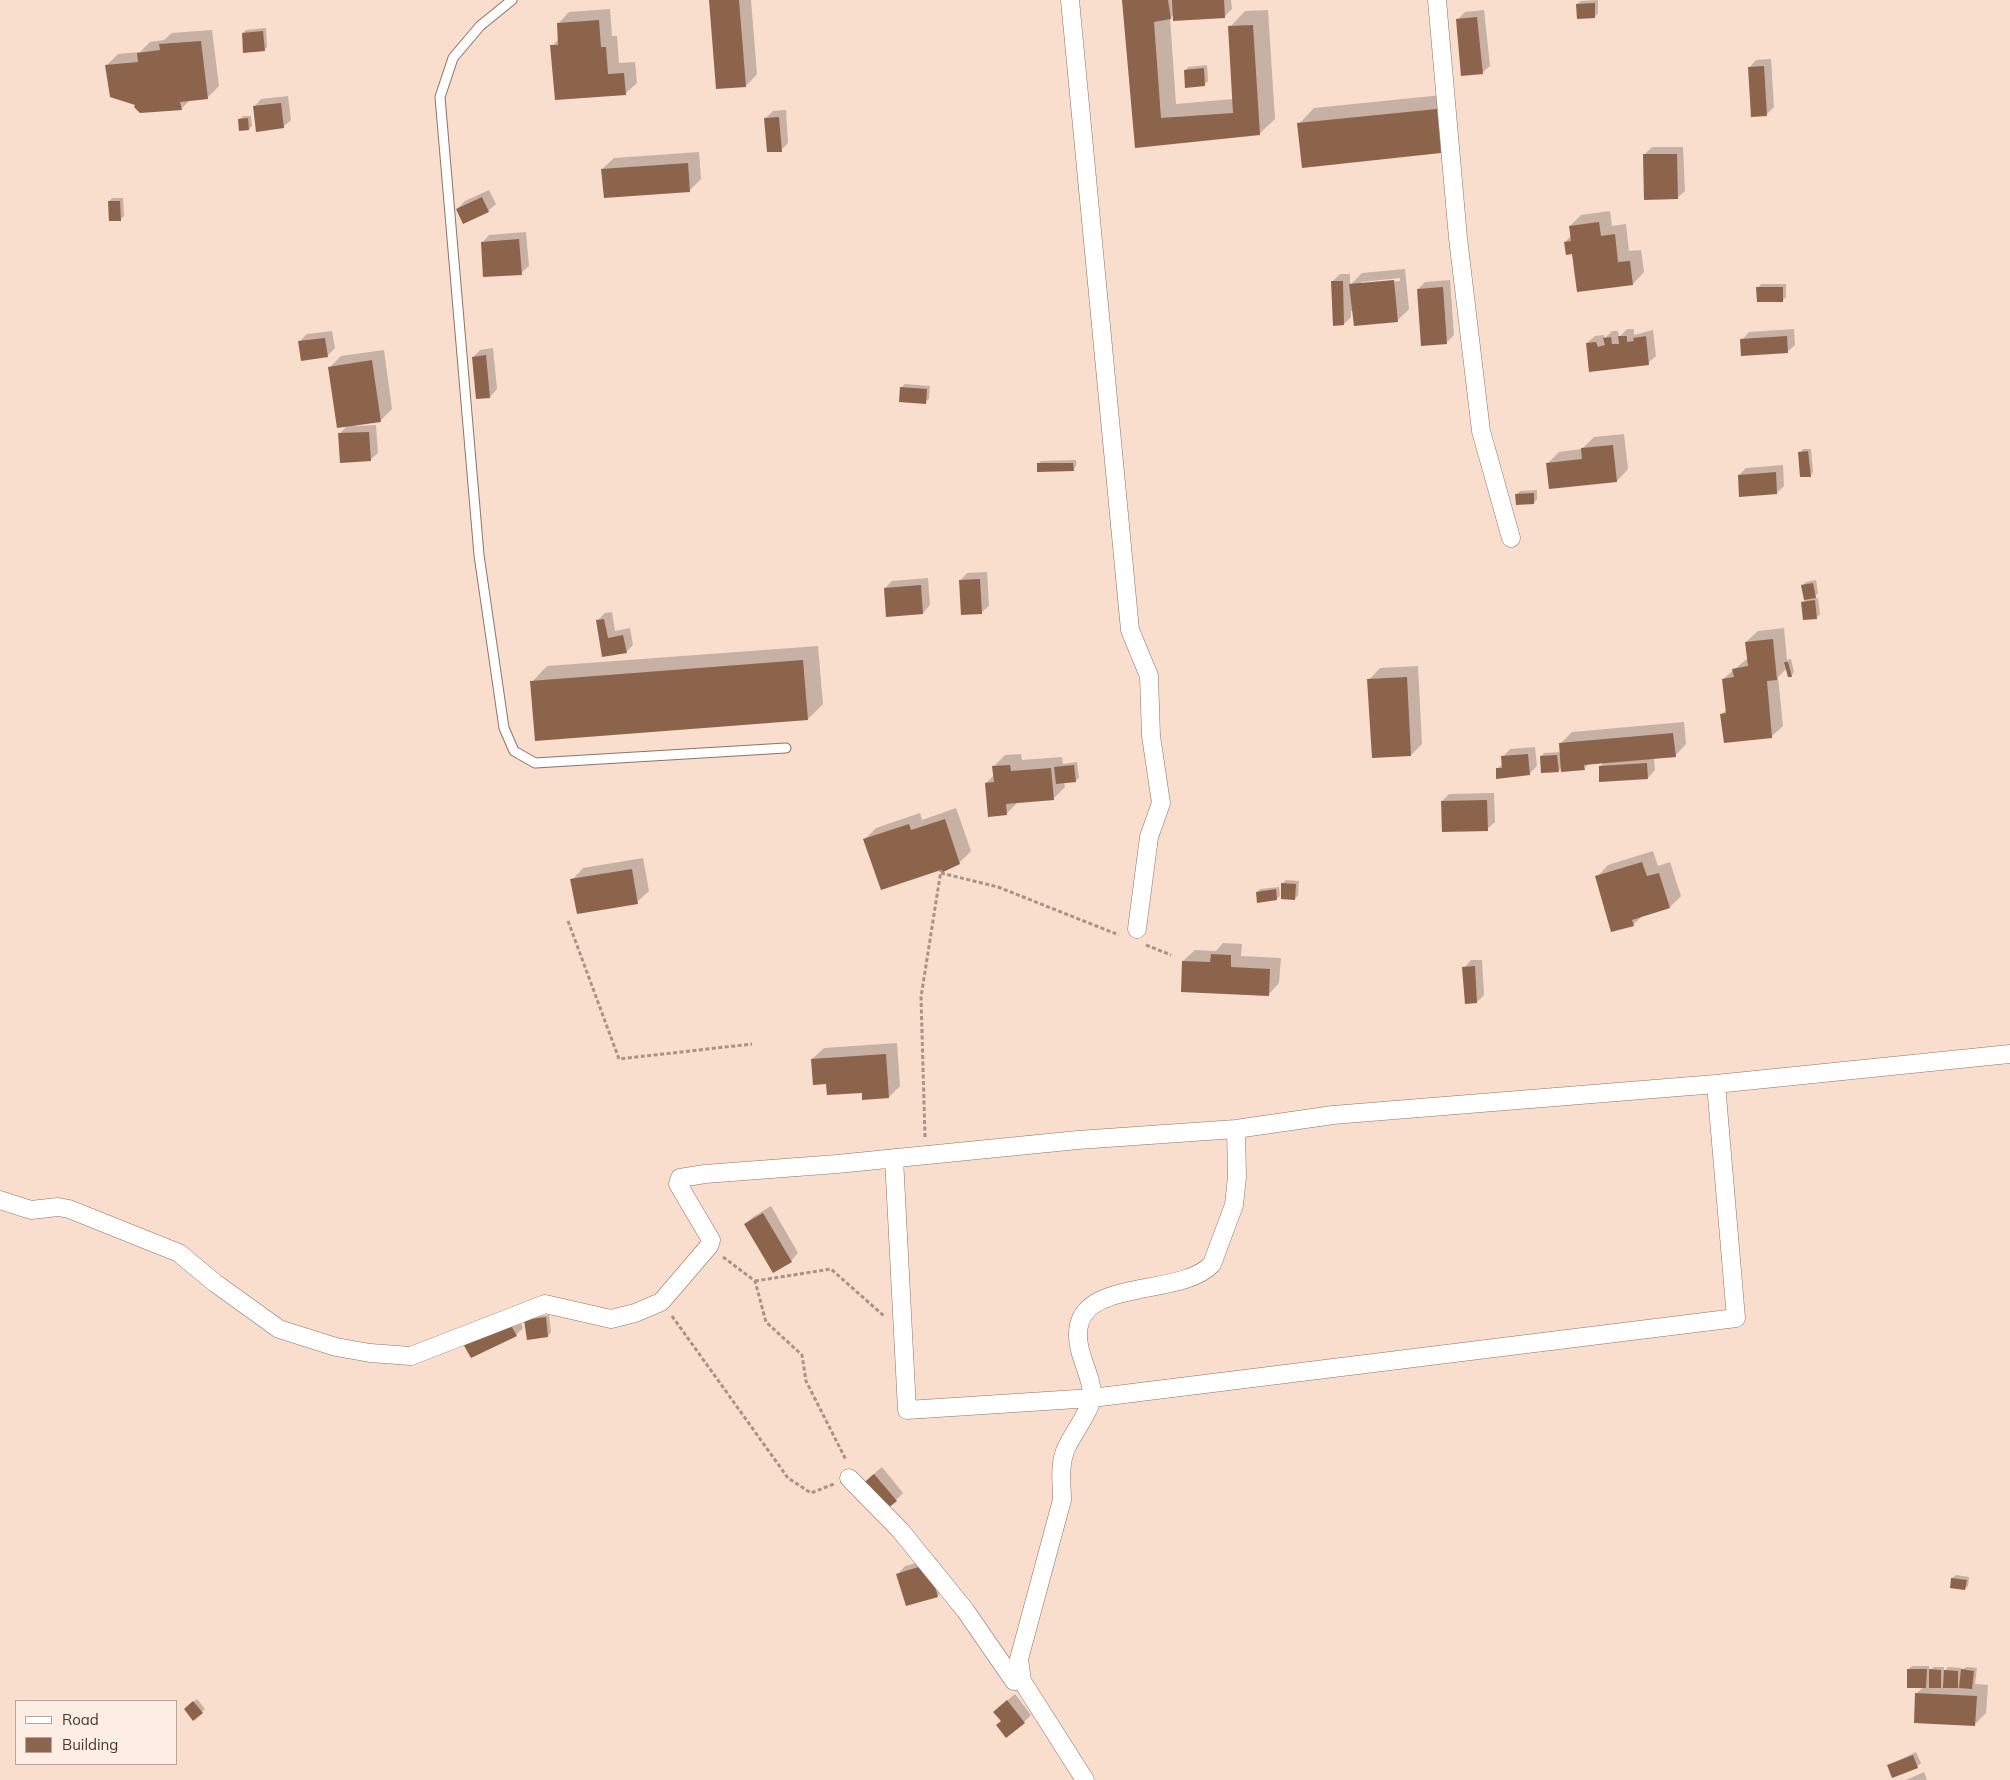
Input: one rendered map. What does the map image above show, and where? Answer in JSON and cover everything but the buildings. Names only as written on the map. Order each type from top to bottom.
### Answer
[{"type":"street","points":[[1070,0],[1130,630],[1149,676],[1151,736],[1161,803],[1149,837],[1135,937]]},
{"type":"street","points":[[1437,0],[1458,238],[1481,431],[1511,538]]},
{"type":"street","points":[[0,1200],[31,1210],[58,1207],[69,1209],[110,1227],[161,1244],[179,1253],[215,1283],[279,1329],[336,1346],[370,1353],[411,1356],[545,1304],[611,1319],[634,1313],[661,1302],[709,1246],[711,1240],[678,1184],[680,1178],[705,1174],[1078,1140],[1236,1129],[1333,1115],[1716,1084],[2010,1054]]},
{"type":"street","points":[[894,1158],[907,1410],[1092,1398],[1736,1318],[1716,1084]]},
{"type":"street","points":[[1085,1780],[1022,1681],[1019,1659],[1062,1500],[1061,1474],[1065,1452],[1092,1398],[1078,1334],[1085,1311],[1094,1303],[1130,1291],[1186,1280],[1206,1270],[1212,1264],[1234,1205],[1237,1177],[1236,1129]]},
{"type":"street","points":[[849,1478],[912,1545],[965,1610],[1014,1680],[1022,1681]]},
{"type":"lane","points":[[512,0],[480,26],[453,58],[440,97],[479,555],[504,728],[514,751],[535,763],[786,748]]},
{"type":"path","points":[[925,1155],[921,997],[941,871],[998,887],[1135,937],[1171,955]]},
{"type":"path","points":[[568,921],[619,1059],[752,1044]]},
{"type":"path","points":[[661,1302],[788,1478],[811,1493],[854,1476],[806,1381],[802,1354],[766,1322],[755,1281],[709,1246]]},
{"type":"path","points":[[755,1281],[831,1269],[902,1331]]}]
